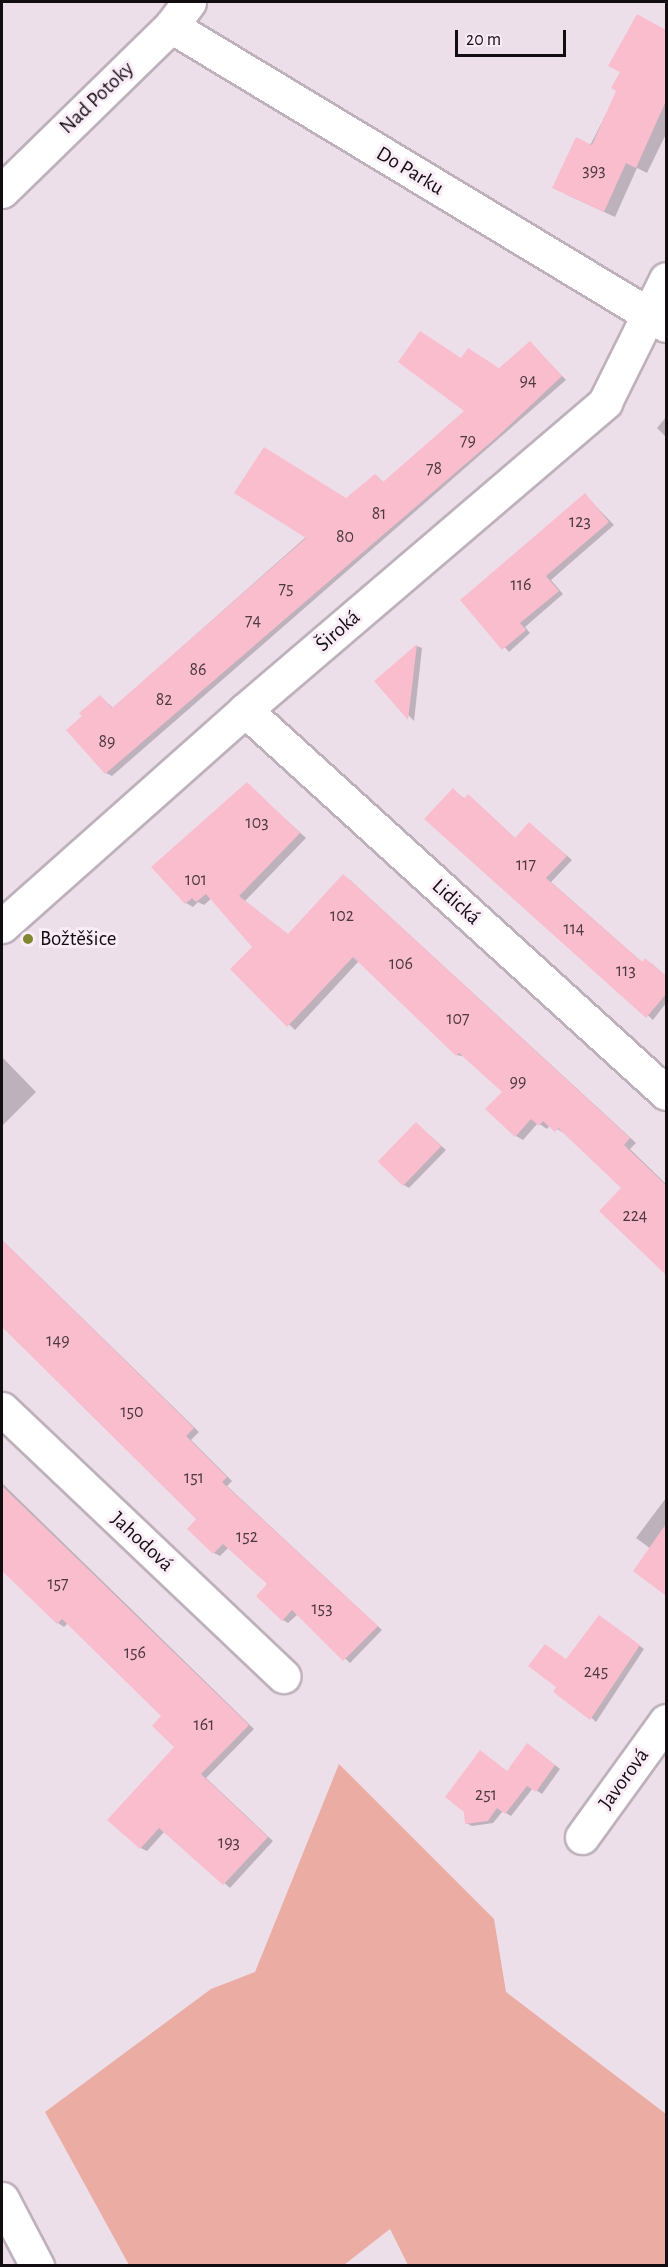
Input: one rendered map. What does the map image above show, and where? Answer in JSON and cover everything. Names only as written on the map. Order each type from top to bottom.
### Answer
[{"type":"street","name":"Nad Potoky","points":[[2,191],[180,14]]},
{"type":"street","name":"Do Parku","points":[[180,14],[657,321]]},
{"type":"street","name":"Široká","points":[[2,926],[245,710],[605,402],[657,321],[666,279]]},
{"type":"street","name":"Lidická","points":[[245,710],[666,1093]]},
{"type":"street","name":"Jahodová","points":[[2,1409],[283,1676]]},
{"type":"street","name":"Javorová","points":[[582,1837],[666,1721]]},
{"type":"street","points":[[2,2199],[37,2265]]},
{"type":"shaded area","points":[[339,1764],[494,1919],[506,1992],[666,2114],[665,2265],[408,2265],[390,2229],[344,2265],[129,2265],[45,2112],[211,1989],[255,1972]]},
{"type":"building","points":[[637,14],[666,30],[666,101],[636,168],[626,163],[604,212],[552,188],[576,137],[592,145],[616,91],[611,88],[620,72],[608,66]]},
{"type":"building","points":[[420,331],[461,358],[468,348],[499,368],[530,341],[562,376],[498,436],[105,774],[66,730],[82,716],[79,713],[100,695],[112,708],[306,538],[234,493],[264,447],[346,498],[375,474],[383,482],[464,411],[398,362]]},
{"type":"building","points":[[585,493],[609,522],[546,576],[559,591],[520,623],[526,630],[502,650],[460,600]]},
{"type":"building","points":[[417,644],[408,720],[374,681]]},
{"type":"building","points":[[247,782],[300,833],[239,896],[288,934],[343,874],[630,1138],[624,1145],[666,1185],[666,1275],[599,1211],[621,1188],[558,1128],[555,1132],[543,1121],[539,1126],[531,1119],[515,1137],[485,1109],[502,1092],[459,1053],[456,1056],[353,957],[287,1027],[230,969],[252,947],[206,894],[196,902],[192,898],[185,904],[151,867]]},
{"type":"building","points":[[453,788],[464,799],[468,794],[515,838],[529,822],[567,856],[546,878],[642,962],[645,958],[666,976],[666,994],[646,1018],[424,819]]},
{"type":"building","points":[[416,1122],[441,1146],[403,1186],[378,1162]]},
{"type":"building","points":[[2,1240],[194,1428],[186,1436],[227,1477],[222,1482],[378,1626],[343,1661],[292,1610],[282,1621],[256,1596],[267,1584],[223,1544],[213,1554],[187,1529],[196,1519],[2,1327]]},
{"type":"building","points":[[2,1486],[249,1725],[201,1774],[268,1837],[223,1885],[159,1828],[140,1849],[107,1820],[174,1747],[152,1726],[161,1716],[62,1619],[57,1624],[2,1571]]},
{"type":"building","points":[[666,1524],[666,1596],[633,1571]]},
{"type":"building","points":[[599,1615],[640,1645],[590,1720],[553,1692],[556,1687],[528,1666],[545,1644],[566,1659]]},
{"type":"building","points":[[527,1743],[555,1765],[536,1792],[527,1786],[505,1814],[497,1808],[488,1821],[465,1824],[464,1812],[445,1797],[480,1750],[507,1771]]},
{"type":"place","name":"Božtěšice","points":[[28,939]]}]
